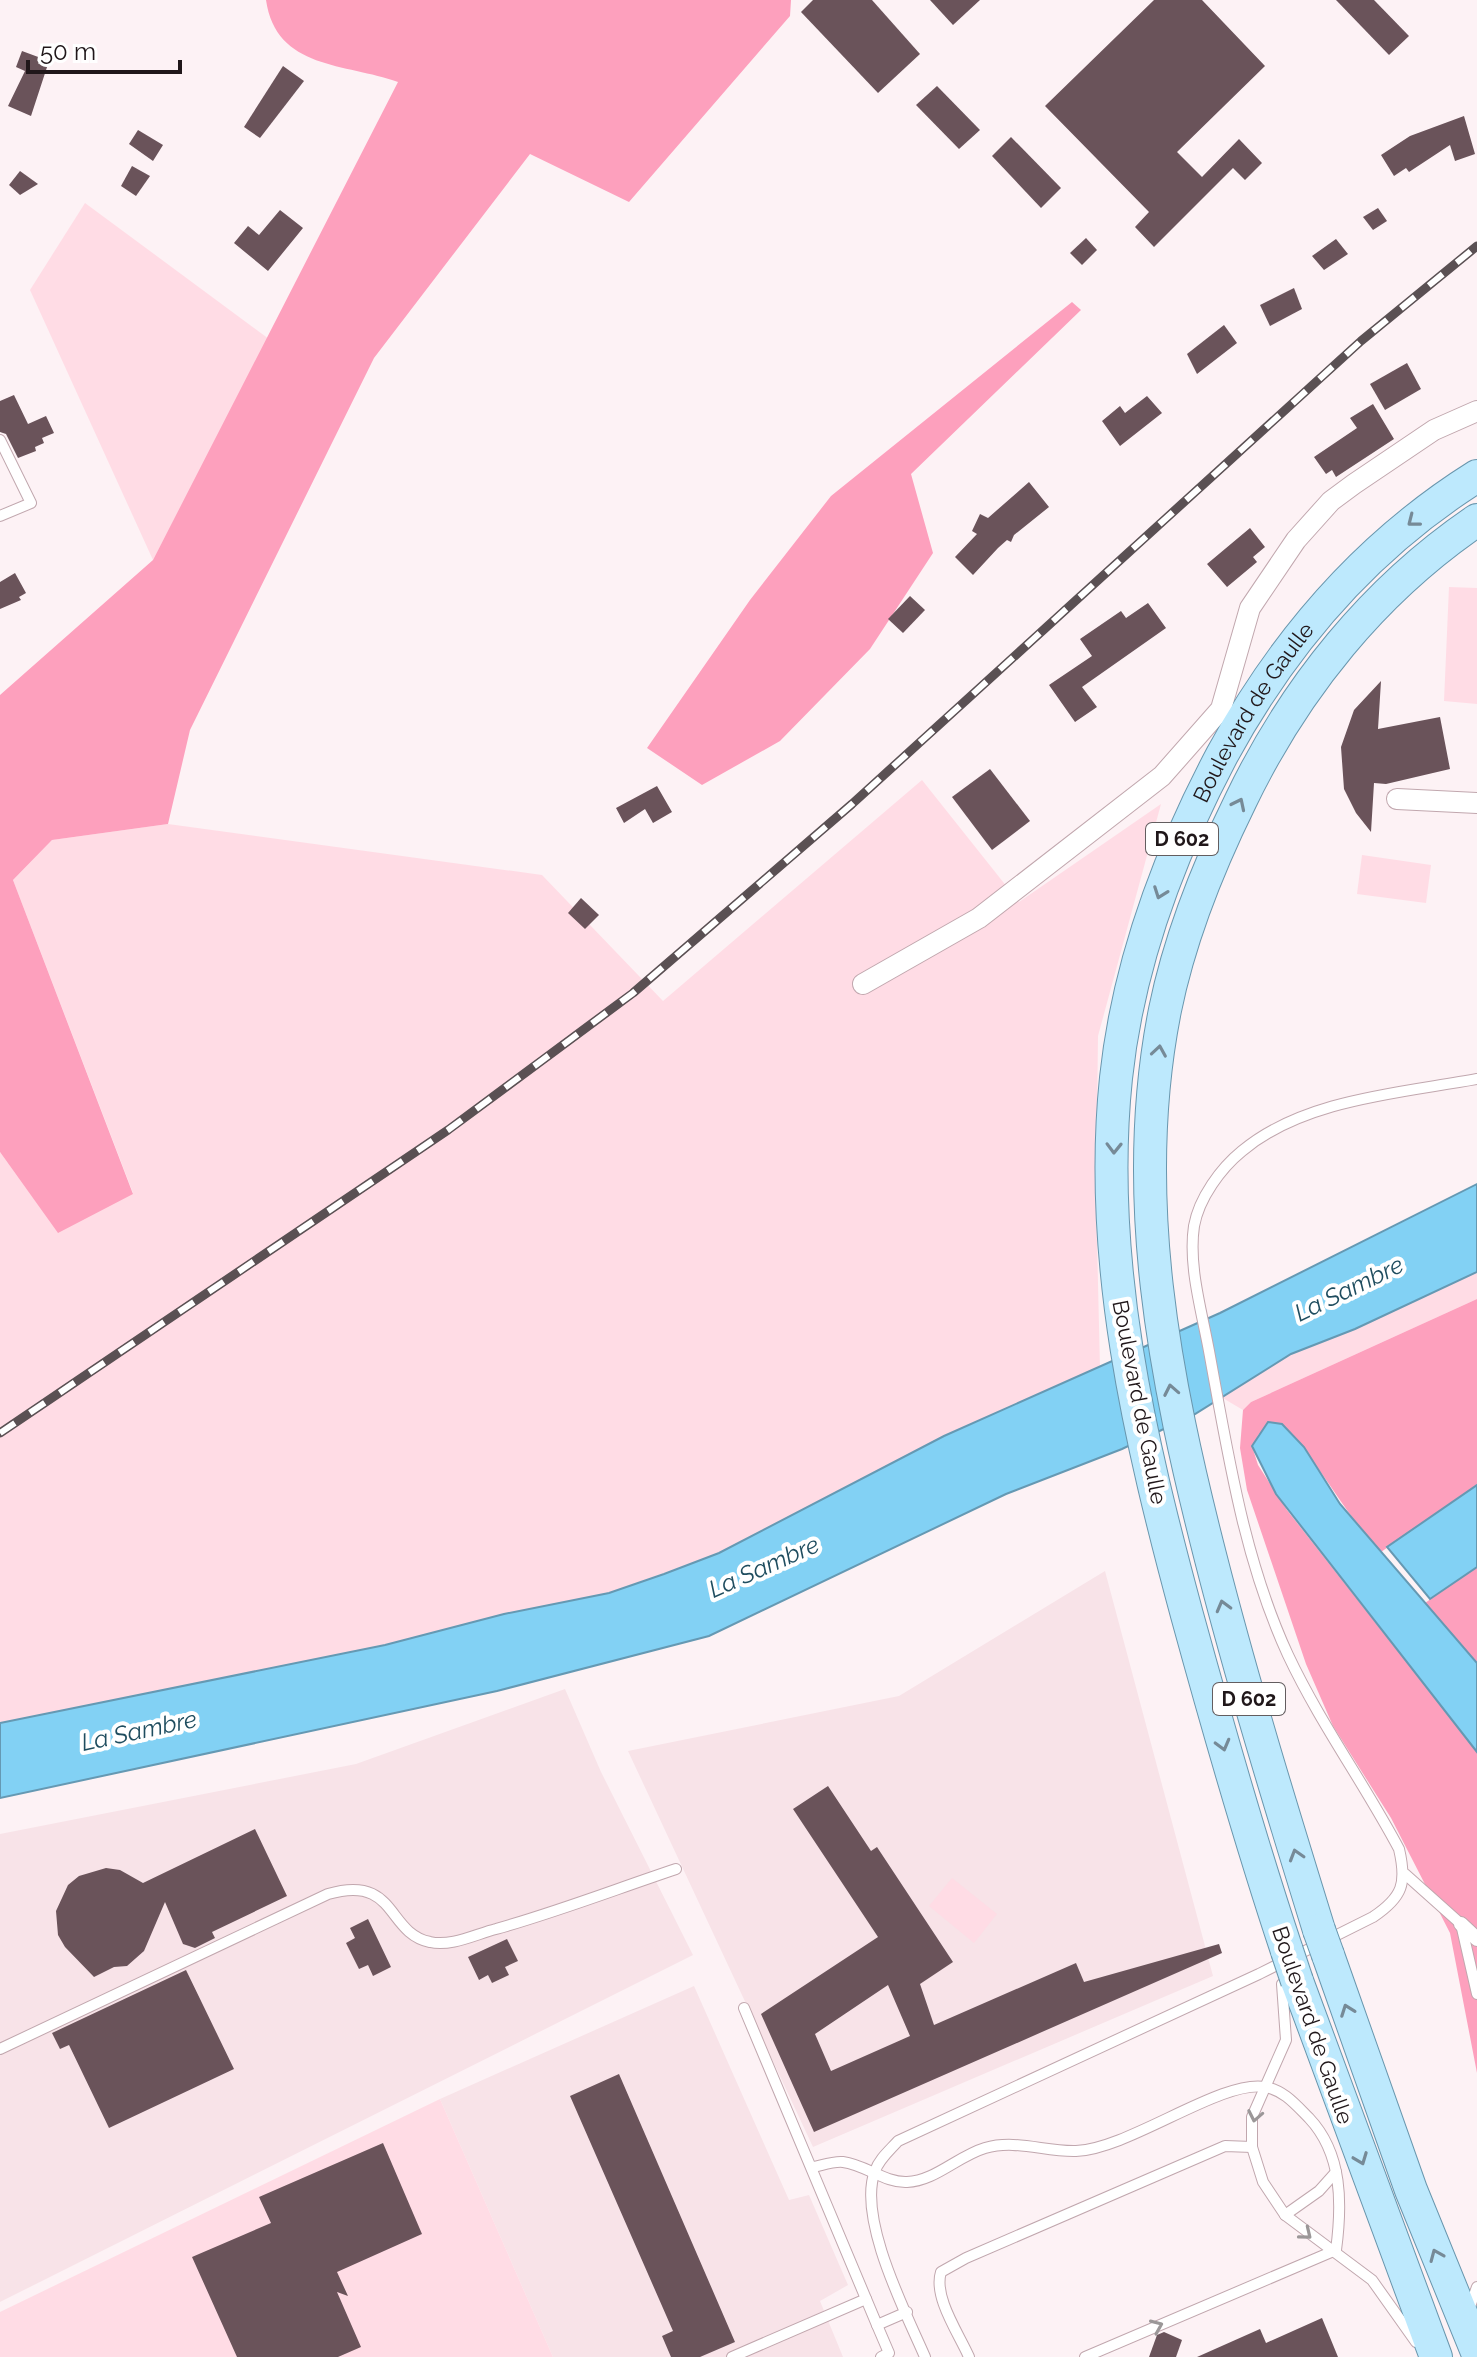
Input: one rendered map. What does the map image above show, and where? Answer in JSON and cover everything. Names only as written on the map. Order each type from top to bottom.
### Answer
[{"type":"main road","name":"Boulevard de Gaulle","points":[[1436,2357],[1286,1967],[1269,1896],[1229,1766],[1152,1480],[1120,1304],[1114,1215],[1116,1080],[1143,943],[1183,838],[1240,722],[1322,607],[1364,562],[1407,526],[1477,476]]},
{"type":"main road","name":"Boulevard de Gaulle","points":[[1477,520],[1415,567],[1331,654],[1270,744],[1216,851],[1175,969],[1156,1072],[1151,1182],[1156,1296],[1187,1466],[1265,1755],[1323,1943],[1411,2190],[1477,2352]]},
{"type":"street","points":[[863,984],[979,918],[1162,776],[1221,709],[1250,608],[1296,540],[1331,501],[1366,475],[1434,430],[1477,411]]},
{"type":"street","points":[[1397,799],[1477,803]]},
{"type":"street","points":[[1461,1924],[1477,1939]]},
{"type":"lane","points":[[0,440],[31,503],[0,516]]},
{"type":"lane","points":[[925,2357],[880,2246],[873,2213],[874,2172],[898,2141],[1259,1974],[1373,1917],[1389,1907],[1399,1893],[1405,1874],[1399,1849],[1316,1710],[1287,1652],[1256,1566],[1229,1458],[1198,1293],[1193,1248],[1195,1223],[1219,1175],[1243,1150],[1288,1123],[1329,1109],[1477,1079]]},
{"type":"lane","points":[[0,2049],[328,1894],[350,1888],[381,1898],[417,1936],[429,1942],[443,1943],[518,1924],[676,1869]]},
{"type":"lane","points":[[1405,1874],[1461,1924],[1477,1994]]},
{"type":"lane","points":[[1286,1967],[1286,2040],[1263,2086],[1252,2117],[1252,2147],[1263,2182],[1285,2215],[1317,2242],[1336,2250],[1353,2268],[1372,2280],[1426,2357]]},
{"type":"lane","points":[[744,2008],[814,2167],[889,2353],[881,2357]]},
{"type":"lane","points":[[814,2167],[842,2162],[895,2182],[910,2182],[984,2148],[1010,2144],[1076,2151],[1112,2142],[1234,2091],[1263,2086],[1291,2099],[1315,2124],[1336,2172],[1340,2199],[1336,2250]]},
{"type":"lane","points":[[969,2357],[942,2297],[938,2282],[941,2272],[966,2258],[1225,2146],[1252,2147]]},
{"type":"lane","points":[[1285,2215],[1319,2191],[1336,2172]]},
{"type":"lane","points":[[1085,2357],[1336,2250]]},
{"type":"lane","points":[[1464,2321],[1477,2287]]},
{"type":"lane","points":[[732,2357],[866,2299]]},
{"type":"lane","points":[[877,2325],[907,2312]]},
{"type":"shaded area","points":[[266,0],[791,0],[790,16],[629,202],[530,154],[374,358],[190,730],[168,824],[52,840],[13,880],[133,1194],[58,1233],[0,1152],[0,695],[153,560],[398,82],[316,60],[298,52],[284,40],[272,23]]},
{"type":"shaded area","points":[[85,203],[269,339],[153,560],[30,290]]},
{"type":"shaded area","points":[[1072,302],[1081,310],[911,474],[933,553],[870,649],[780,741],[702,785],[647,748],[750,600],[831,496]]},
{"type":"shaded area","points":[[1449,587],[1477,588],[1477,704],[1444,701]]},
{"type":"shaded area","points":[[922,780],[1019,902],[1161,804],[1098,1036],[1096,1199],[1100,1368],[944,1436],[719,1553],[609,1593],[504,1614],[385,1645],[0,1723],[0,1152],[58,1232],[133,1193],[13,880],[52,840],[168,824],[542,875],[663,1001]]},
{"type":"shaded area","points":[[1362,855],[1431,865],[1426,903],[1357,894]]},
{"type":"shaded area","points":[[1477,1272],[1477,1299],[1251,1402],[1243,1410],[1221,1397],[1291,1354],[1355,1329]]},
{"type":"shaded area","points":[[1477,1299],[1477,1485],[1381,1552],[1282,1424],[1258,1435],[1257,1442],[1252,1446],[1258,1465],[1287,1510],[1477,1752],[1477,2073],[1450,1933],[1391,1818],[1333,1726],[1306,1664],[1247,1490],[1240,1448],[1243,1410],[1251,1402]]},
{"type":"shaded area","points":[[1477,1567],[1477,1663],[1425,1603]]},
{"type":"shaded area","points":[[1105,1571],[1213,1976],[813,2147],[628,1751],[899,1696]]},
{"type":"shaded area","points":[[565,1689],[601,1772],[693,1955],[0,2302],[0,1834],[356,1764]]},
{"type":"shaded area","points":[[952,1878],[997,1914],[974,1943],[929,1906]]},
{"type":"shaded area","points":[[694,1986],[789,2200],[809,2195],[848,2285],[820,2301],[843,2357],[553,2357],[440,2099]]},
{"type":"shaded area","points":[[440,2099],[553,2357],[0,2357],[0,2312]]},
{"type":"water","name":"La Sambre","points":[[1477,1184],[1477,1272],[1355,1329],[1291,1354],[1195,1414],[1122,1449],[1006,1494],[709,1636],[497,1691],[0,1798],[0,1723],[385,1645],[504,1614],[609,1593],[664,1574],[719,1553],[944,1436],[1220,1313]]},
{"type":"water","points":[[1268,1422],[1282,1424],[1304,1447],[1340,1504],[1477,1663],[1477,1752],[1276,1494],[1252,1446]]},
{"type":"water","points":[[1477,1485],[1477,1567],[1430,1599],[1387,1547]]},
{"type":"building","points":[[813,0],[872,0],[920,54],[878,93],[801,12]]},
{"type":"building","points":[[930,0],[980,0],[953,25]]},
{"type":"building","points":[[1154,0],[1202,0],[1265,66],[1177,152],[1202,177],[1239,139],[1262,163],[1245,180],[1233,168],[1154,247],[1135,227],[1149,212],[1045,106]]},
{"type":"building","points":[[1336,0],[1374,0],[1409,36],[1389,55]]},
{"type":"building","points":[[22,51],[49,61],[31,116],[8,106],[25,71],[16,67]]},
{"type":"building","points":[[283,66],[304,81],[260,138],[244,127]]},
{"type":"building","points":[[937,86],[980,130],[959,149],[916,105]]},
{"type":"building","points":[[1464,116],[1475,154],[1455,161],[1450,145],[1409,172],[1406,168],[1394,176],[1381,155],[1410,136]]},
{"type":"building","points":[[138,130],[163,145],[153,161],[129,144]]},
{"type":"building","points":[[1011,137],[1061,188],[1041,208],[992,156]]},
{"type":"building","points":[[132,166],[150,176],[136,196],[121,186]]},
{"type":"building","points":[[20,171],[38,184],[20,195],[9,185]]},
{"type":"building","points":[[1378,208],[1387,221],[1373,230],[1363,217]]},
{"type":"building","points":[[280,210],[303,228],[268,271],[234,243],[248,226],[259,235]]},
{"type":"building","points":[[1086,238],[1097,250],[1082,265],[1070,253]]},
{"type":"building","points":[[1336,239],[1348,254],[1324,270],[1312,256]]},
{"type":"building","points":[[1294,288],[1302,309],[1270,326],[1260,305]]},
{"type":"building","points":[[1224,325],[1237,343],[1197,374],[1187,354]]},
{"type":"building","points":[[1407,363],[1421,389],[1385,410],[1370,384]]},
{"type":"building","points":[[14,395],[28,424],[46,416],[54,433],[42,438],[44,443],[35,447],[36,451],[18,458],[6,434],[0,432],[0,401]]},
{"type":"building","points":[[1147,396],[1162,413],[1120,446],[1102,421],[1120,406],[1125,413]]},
{"type":"building","points":[[1373,404],[1394,439],[1336,477],[1332,470],[1326,474],[1314,457],[1357,428],[1350,418]]},
{"type":"building","points":[[1029,482],[1049,507],[1014,535],[1011,542],[1007,540],[998,548],[973,575],[955,557],[977,534],[972,531],[980,514],[988,518]]},
{"type":"building","points":[[1250,528],[1265,547],[1253,557],[1257,562],[1227,587],[1207,564]]},
{"type":"building","points":[[15,573],[26,593],[19,597],[21,600],[0,609],[0,582]]},
{"type":"building","points":[[910,596],[925,610],[903,633],[888,619]]},
{"type":"building","points":[[1148,603],[1166,628],[1082,687],[1097,707],[1075,722],[1049,685],[1092,656],[1080,639],[1121,611],[1126,618]]},
{"type":"building","points":[[1381,681],[1378,729],[1440,717],[1450,769],[1386,784],[1374,783],[1371,832],[1356,813],[1344,789],[1341,747],[1354,710]]},
{"type":"building","points":[[990,769],[1030,821],[992,850],[952,797]]},
{"type":"building","points":[[657,786],[672,812],[653,823],[645,809],[624,823],[616,808]]},
{"type":"building","points":[[581,898],[599,915],[585,929],[568,913]]},
{"type":"building","points":[[828,1786],[871,1851],[877,1847],[953,1962],[920,1984],[934,2025],[1076,1963],[1084,1982],[1219,1944],[1222,1953],[814,2132],[761,2014],[878,1937],[793,1809]],"holes":[[[888,1985],[910,2036],[831,2071],[815,2034]]]},
{"type":"building","points":[[255,1829],[287,1896],[212,1932],[215,1938],[195,1948],[183,1944],[165,1902],[144,1951],[127,1966],[114,1967],[94,1977],[65,1947],[58,1935],[56,1911],[68,1885],[79,1876],[106,1868],[120,1870],[143,1883]]},
{"type":"building","points":[[368,1919],[391,1967],[373,1976],[368,1965],[359,1969],[346,1943],[355,1938],[350,1928]]},
{"type":"building","points":[[507,1939],[518,1961],[505,1967],[509,1975],[492,1983],[488,1975],[479,1980],[468,1957]]},
{"type":"building","points":[[186,1970],[234,2069],[109,2128],[69,2045],[60,2049],[52,2033]]},
{"type":"building","points":[[619,2074],[735,2342],[700,2357],[671,2357],[662,2336],[673,2331],[570,2096]]},
{"type":"building","points":[[383,2143],[422,2234],[337,2272],[348,2296],[337,2292],[361,2347],[338,2357],[237,2357],[192,2257],[271,2223],[259,2197]]},
{"type":"building","points":[[1322,2318],[1338,2357],[1197,2357],[1260,2329],[1266,2343]]},
{"type":"building","points":[[1164,2332],[1182,2340],[1176,2357],[1149,2357],[1157,2335]]},
{"type":"railway","points":[[0,1433],[448,1130],[633,993],[852,804],[1361,341],[1477,246]]}]
